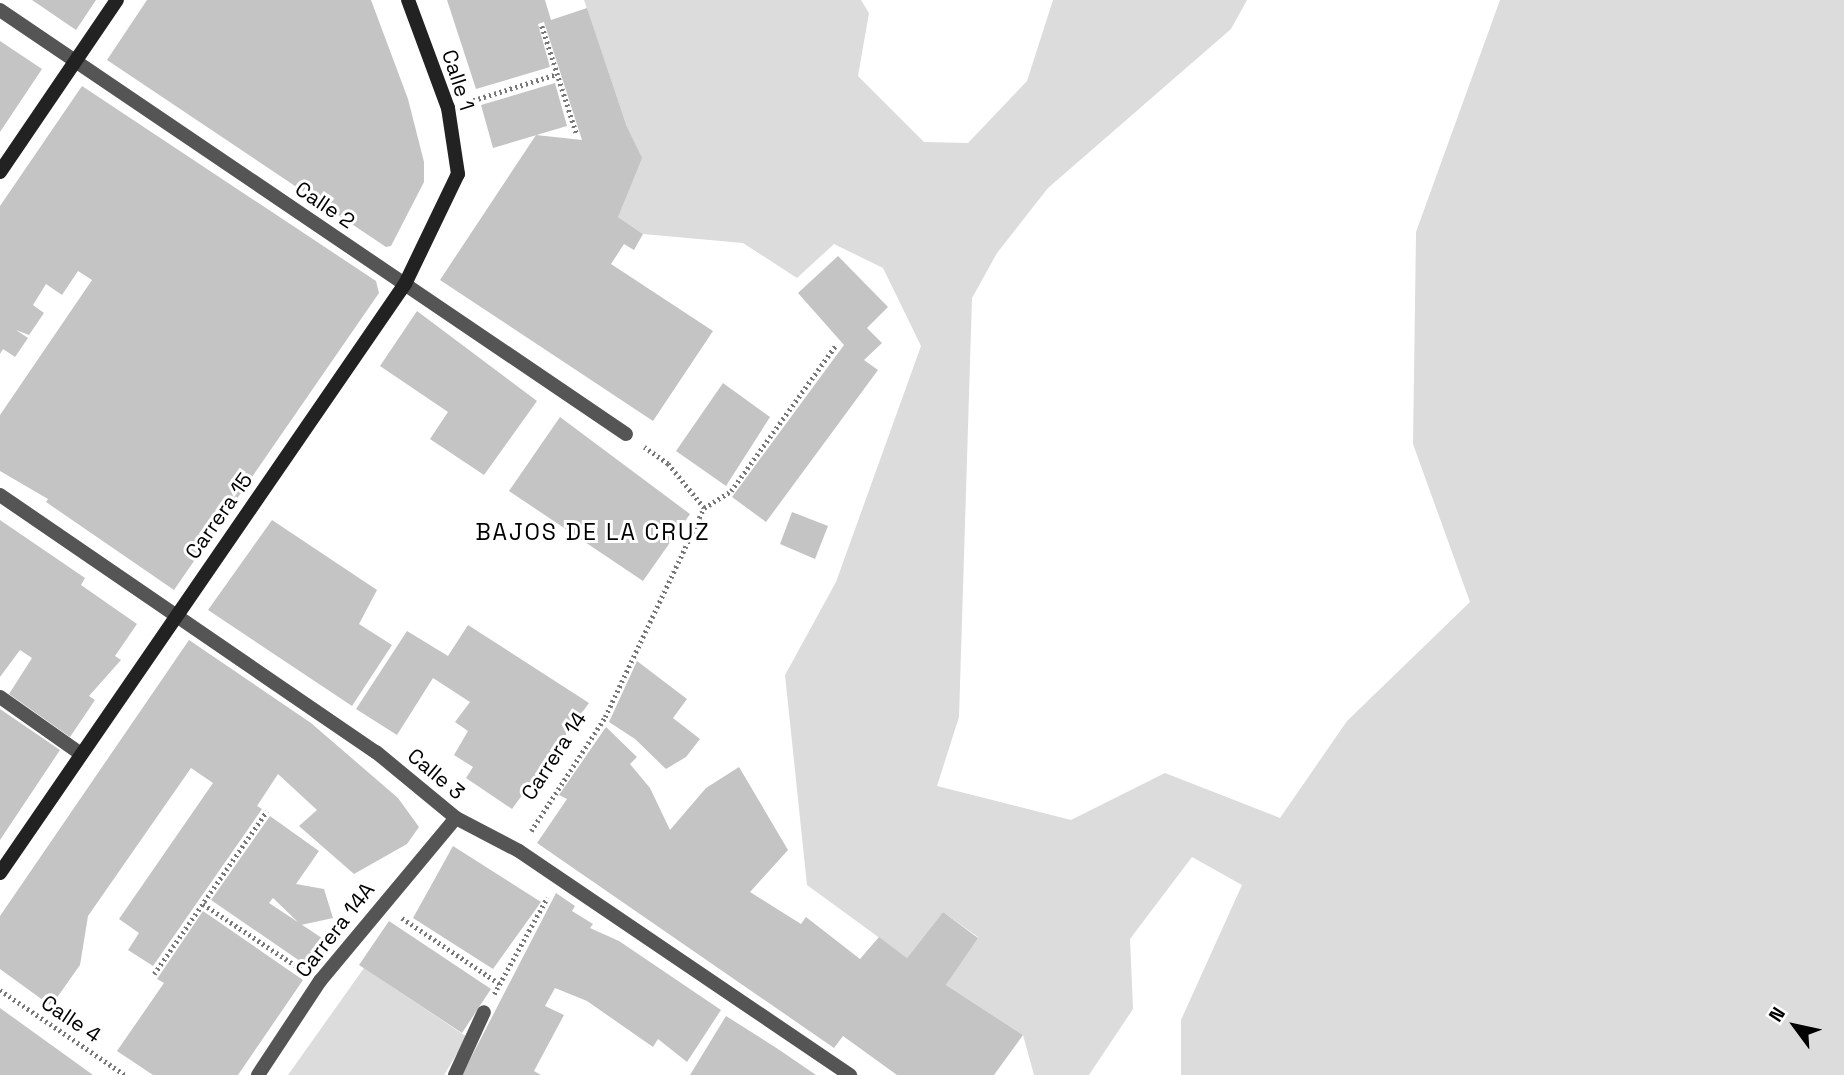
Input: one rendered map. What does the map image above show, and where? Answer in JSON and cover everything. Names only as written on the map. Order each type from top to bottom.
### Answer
[{"type":"street","points":[[0,172],[117,0]]},
{"type":"street","name":"Calle 1","points":[[408,0],[448,108],[458,174]]},
{"type":"street","name":"Calle 2","points":[[0,10],[626,434]]},
{"type":"street","name":"Carrera 15","points":[[0,873],[405,284],[458,174]]},
{"type":"street","name":"Calle 3","points":[[0,495],[376,752],[456,818],[519,851],[842,1073]]},
{"type":"street","points":[[0,697],[81,754]]},
{"type":"street","name":"Carrera 14A","points":[[258,1075],[320,981],[380,904],[456,818]]},
{"type":"street","points":[[455,1075],[484,1012]]},
{"type":"path","points":[[542,26],[577,135]]},
{"type":"path","points":[[448,108],[557,74]]},
{"type":"path","points":[[626,434],[668,464],[704,508],[731,491],[836,345]]},
{"type":"path","name":"Carrera 14","points":[[519,851],[605,717],[704,508]]},
{"type":"path","points":[[154,974],[267,811]]},
{"type":"path","points":[[380,904],[500,984],[550,893],[545,887]]},
{"type":"path","points":[[203,904],[320,981]]},
{"type":"path","name":"Calle 4","points":[[0,990],[125,1075]]},
{"type":"shaded area","points":[[584,0],[861,0],[869,13],[858,76],[924,142],[968,143],[1027,81],[1053,0],[1247,0],[1231,29],[1048,188],[997,253],[972,298],[959,717],[937,786],[1071,820],[1165,773],[1280,818],[1347,721],[1470,602],[1413,444],[1416,232],[1500,0],[1844,0],[1844,1075],[1181,1075],[1181,1020],[1242,885],[1192,857],[1130,939],[1133,1009],[1089,1075],[1034,1075],[1023,1035],[946,985],[978,937],[943,912],[907,958],[807,885],[785,675],[836,582],[921,346],[883,268],[834,244],[797,278],[743,243],[643,234],[618,217],[627,127]]},
{"type":"shaded area","points":[[364,968],[467,1037],[444,1075],[288,1075]]},
{"type":"building","points":[[32,0],[96,0],[76,30]]},
{"type":"building","points":[[147,0],[371,0],[408,99],[424,162],[424,182],[391,246],[386,247],[107,60]]},
{"type":"building","points":[[447,0],[545,0],[551,20],[587,8],[627,127],[642,158],[618,217],[643,234],[634,250],[624,244],[611,264],[713,331],[653,421],[440,280],[536,135],[582,140],[544,22],[538,24],[550,67],[476,89]]},
{"type":"building","points":[[0,41],[42,69],[0,132]]},
{"type":"building","points":[[555,83],[567,126],[493,148],[481,105]]},
{"type":"building","points":[[82,86],[376,281],[379,293],[174,590],[46,502],[48,499],[0,471],[0,415],[92,280],[78,271],[62,295],[46,284],[33,305],[44,313],[29,335],[16,330],[28,338],[15,357],[3,349],[0,354],[0,206]]},
{"type":"building","points":[[838,256],[888,307],[867,328],[882,343],[864,360],[878,370],[766,522],[732,497],[844,345],[798,293]]},
{"type":"building","points":[[417,311],[537,401],[484,475],[430,439],[448,412],[380,366]]},
{"type":"building","points":[[723,383],[770,417],[726,486],[676,451]]},
{"type":"building","points":[[560,417],[690,514],[643,581],[509,491]]},
{"type":"building","points":[[792,512],[828,526],[815,559],[780,544]]},
{"type":"building","points":[[0,520],[85,578],[81,585],[137,624],[115,656],[121,660],[89,696],[95,700],[70,737],[9,694],[32,658],[20,650],[0,677]]},
{"type":"building","points":[[272,520],[377,590],[359,624],[392,645],[352,706],[208,610]]},
{"type":"building","points":[[468,625],[589,703],[512,809],[466,778],[473,767],[454,755],[468,731],[455,722],[470,702],[433,678],[397,735],[356,709],[407,631],[448,656]]},
{"type":"building","points":[[189,640],[311,723],[398,798],[419,827],[407,844],[354,874],[299,826],[317,810],[278,774],[257,806],[262,809],[153,966],[128,950],[139,933],[119,919],[213,783],[191,768],[88,916],[80,965],[51,1006],[0,969],[0,916]]},
{"type":"building","points":[[637,661],[687,699],[673,718],[700,739],[686,757],[666,769],[635,739],[609,722]]},
{"type":"building","points":[[0,709],[60,750],[0,840]]},
{"type":"building","points":[[606,727],[637,757],[630,764],[650,788],[670,830],[706,788],[739,767],[788,850],[750,892],[801,924],[806,917],[860,959],[879,937],[907,958],[943,912],[978,938],[946,985],[1023,1035],[994,1075],[897,1075],[843,1036],[834,1048],[537,843],[567,799],[559,795]]},
{"type":"building","points":[[270,816],[319,851],[296,884],[324,889],[333,918],[302,925],[331,944],[313,970],[211,900]],"holes":[[[273,898],[298,922],[269,903]]]},
{"type":"building","points":[[453,846],[541,902],[493,969],[413,918]]},
{"type":"building","points":[[556,893],[575,906],[572,911],[593,924],[590,928],[619,941],[721,1010],[687,1062],[658,1039],[653,1047],[587,1001],[555,988],[545,1006],[564,1015],[534,1071],[541,1075],[462,1075]]},
{"type":"building","points":[[203,911],[303,980],[238,1075],[153,1075],[117,1051],[164,983],[157,979]]},
{"type":"building","points":[[389,921],[491,989],[462,1033],[359,965]]},
{"type":"building","points":[[0,1008],[57,1049],[93,1075],[0,1075]]},
{"type":"building","points":[[726,1016],[778,1049],[816,1075],[690,1075]]},
{"type":"district","name":"BAJOS DE LA CRUZ","points":[[593,532]]}]
